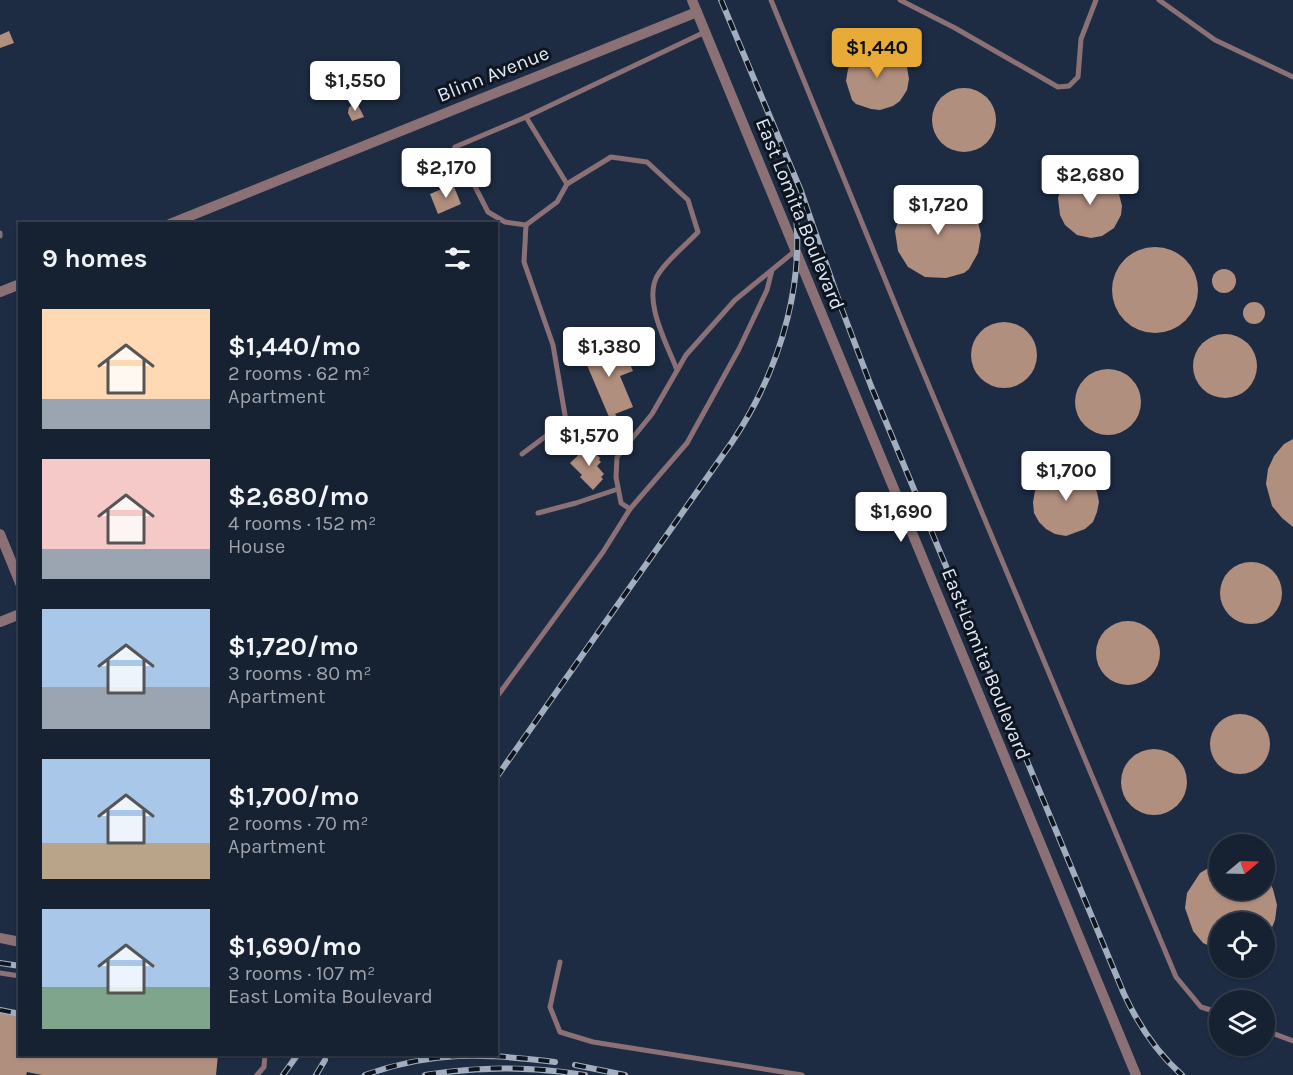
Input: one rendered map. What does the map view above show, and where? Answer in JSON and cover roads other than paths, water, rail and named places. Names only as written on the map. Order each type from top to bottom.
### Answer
[{"type":"street","name":"East Lomita Boulevard","points":[[692,0],[1136,1075]]},
{"type":"street","name":"Blinn Avenue","points":[[175,222],[697,12]]},
{"type":"street","points":[[0,292],[18,285]]},
{"type":"street","points":[[0,534],[18,578]]},
{"type":"street","points":[[0,622],[18,615]]},
{"type":"street","points":[[0,938],[18,942]]},
{"type":"lane","points":[[771,0],[1176,977],[1201,1007],[1209,1010]]},
{"type":"lane","points":[[900,0],[955,28],[1058,87],[1069,86],[1078,77],[1081,39],[1096,0]]},
{"type":"lane","points":[[1160,0],[1215,40],[1293,77]]},
{"type":"lane","points":[[677,370],[657,321],[652,300],[658,274],[698,232],[688,200],[647,162],[611,157],[567,184],[557,202],[526,225],[505,222],[488,212],[455,147],[526,117],[705,32]]},
{"type":"lane","points":[[526,117],[567,184]]},
{"type":"lane","points":[[522,454],[566,421],[553,345],[524,262],[526,225]]},
{"type":"lane","points":[[630,509],[621,503],[616,477],[617,457],[652,414],[686,355],[735,300],[796,250]]},
{"type":"lane","points":[[498,695],[603,552],[630,509],[687,443],[739,349],[767,290],[772,270]]},
{"type":"lane","points":[[538,513],[618,489]]},
{"type":"lane","points":[[560,962],[550,1007],[560,1032],[594,1042],[802,1075]]},
{"type":"lane","points":[[0,973],[18,976]]},
{"type":"lane","points":[[1275,1034],[1293,1041]]},
{"type":"lane","points":[[257,1075],[264,1067],[265,1056]]},
{"type":"railway","points":[[721,0],[801,191],[871,386],[1124,994],[1149,1038],[1182,1075]]},
{"type":"railway","points":[[498,775],[732,442],[765,383],[788,318],[794,284],[797,249],[796,215],[790,182]]},
{"type":"railway","points":[[0,963],[18,966]]},
{"type":"railway","points":[[0,1010],[18,1014]]},
{"type":"railway","points":[[283,1075],[297,1056]]},
{"type":"railway","points":[[365,1075],[413,1062],[459,1056],[505,1057],[555,1062]]},
{"type":"railway","points":[[316,1075],[325,1060]]},
{"type":"railway","points":[[575,1065],[625,1075]]},
{"type":"railway","points":[[425,1075],[505,1068],[585,1075]]}]
